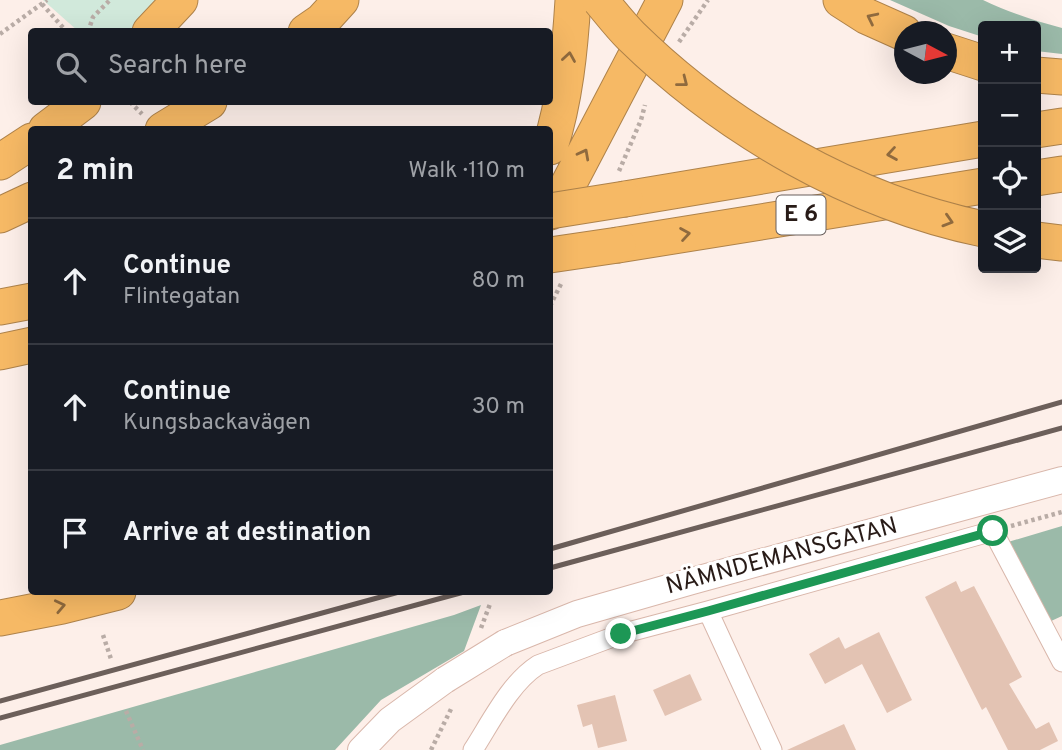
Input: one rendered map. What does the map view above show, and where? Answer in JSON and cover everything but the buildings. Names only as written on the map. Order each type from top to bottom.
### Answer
[{"type":"highway","points":[[154,28],[180,0]]},
{"type":"highway","points":[[311,28],[341,0]]},
{"type":"highway","points":[[553,137],[570,49],[573,0]]},
{"type":"highway","points":[[600,0],[629,35],[671,73],[719,110],[769,143],[834,178],[892,203],[978,228]]},
{"type":"highway","points":[[553,207],[567,187],[665,0]]},
{"type":"highway","points":[[841,0],[866,16],[894,28]]},
{"type":"highway","points":[[957,54],[978,61]]},
{"type":"highway","points":[[1041,75],[1062,77]]},
{"type":"highway","points":[[51,126],[79,105]]},
{"type":"highway","points":[[153,122],[201,105]]},
{"type":"highway","points":[[1041,129],[1062,126]]},
{"type":"highway","name":"E 6","points":[[553,210],[622,185],[978,140]]},
{"type":"highway","points":[[0,162],[28,144]]},
{"type":"highway","points":[[1041,177],[1062,174]]},
{"type":"highway","name":"E 6","points":[[556,268],[618,244],[978,187]]},
{"type":"highway","points":[[0,215],[28,202]]},
{"type":"highway","points":[[1041,241],[1062,243]]},
{"type":"highway","points":[[0,307],[28,301]]},
{"type":"highway","points":[[0,352],[28,346]]},
{"type":"highway","points":[[0,618],[106,595]]},
{"type":"street","name":"NÄMNDEMANSGATAN","points":[[361,750],[390,720],[445,680],[505,643],[577,614],[1062,480]]},
{"type":"street","points":[[473,750],[514,688],[538,665],[621,634],[993,531],[1062,662]]},
{"type":"street","points":[[708,611],[772,750]]},
{"type":"path","points":[[89,28],[93,17],[110,0]]},
{"type":"path","points":[[674,50],[708,0]]},
{"type":"path","points":[[0,34],[44,2],[64,28]]},
{"type":"path","points":[[622,185],[646,100]]},
{"type":"path","points":[[134,105],[153,122]]},
{"type":"path","points":[[553,287],[556,268]]},
{"type":"path","points":[[993,531],[1062,512]]},
{"type":"path","points":[[481,629],[490,604]]},
{"type":"path","points":[[103,635],[111,659]]},
{"type":"path","points":[[431,750],[452,707]]},
{"type":"path","points":[[126,711],[143,750]]},
{"type":"green space","points":[[43,0],[157,0],[132,28],[75,28]]},
{"type":"green space","points":[[890,0],[983,0],[1039,21],[978,21],[978,35],[957,29],[957,21],[938,21]]},
{"type":"green space","points":[[1041,22],[1062,28],[1062,54],[1041,52]]},
{"type":"green space","points":[[1062,526],[1062,616],[1049,622],[1008,542]]},
{"type":"green space","points":[[481,605],[464,651],[381,700],[335,750],[0,750],[0,745]]},
{"type":"railway","points":[[553,548],[1062,402]]},
{"type":"railway","points":[[553,567],[1062,428]]},
{"type":"railway","points":[[0,701],[388,595]]},
{"type":"railway","points":[[0,718],[453,595]]},
{"type":"route","points":[[621,634],[993,531]]}]
